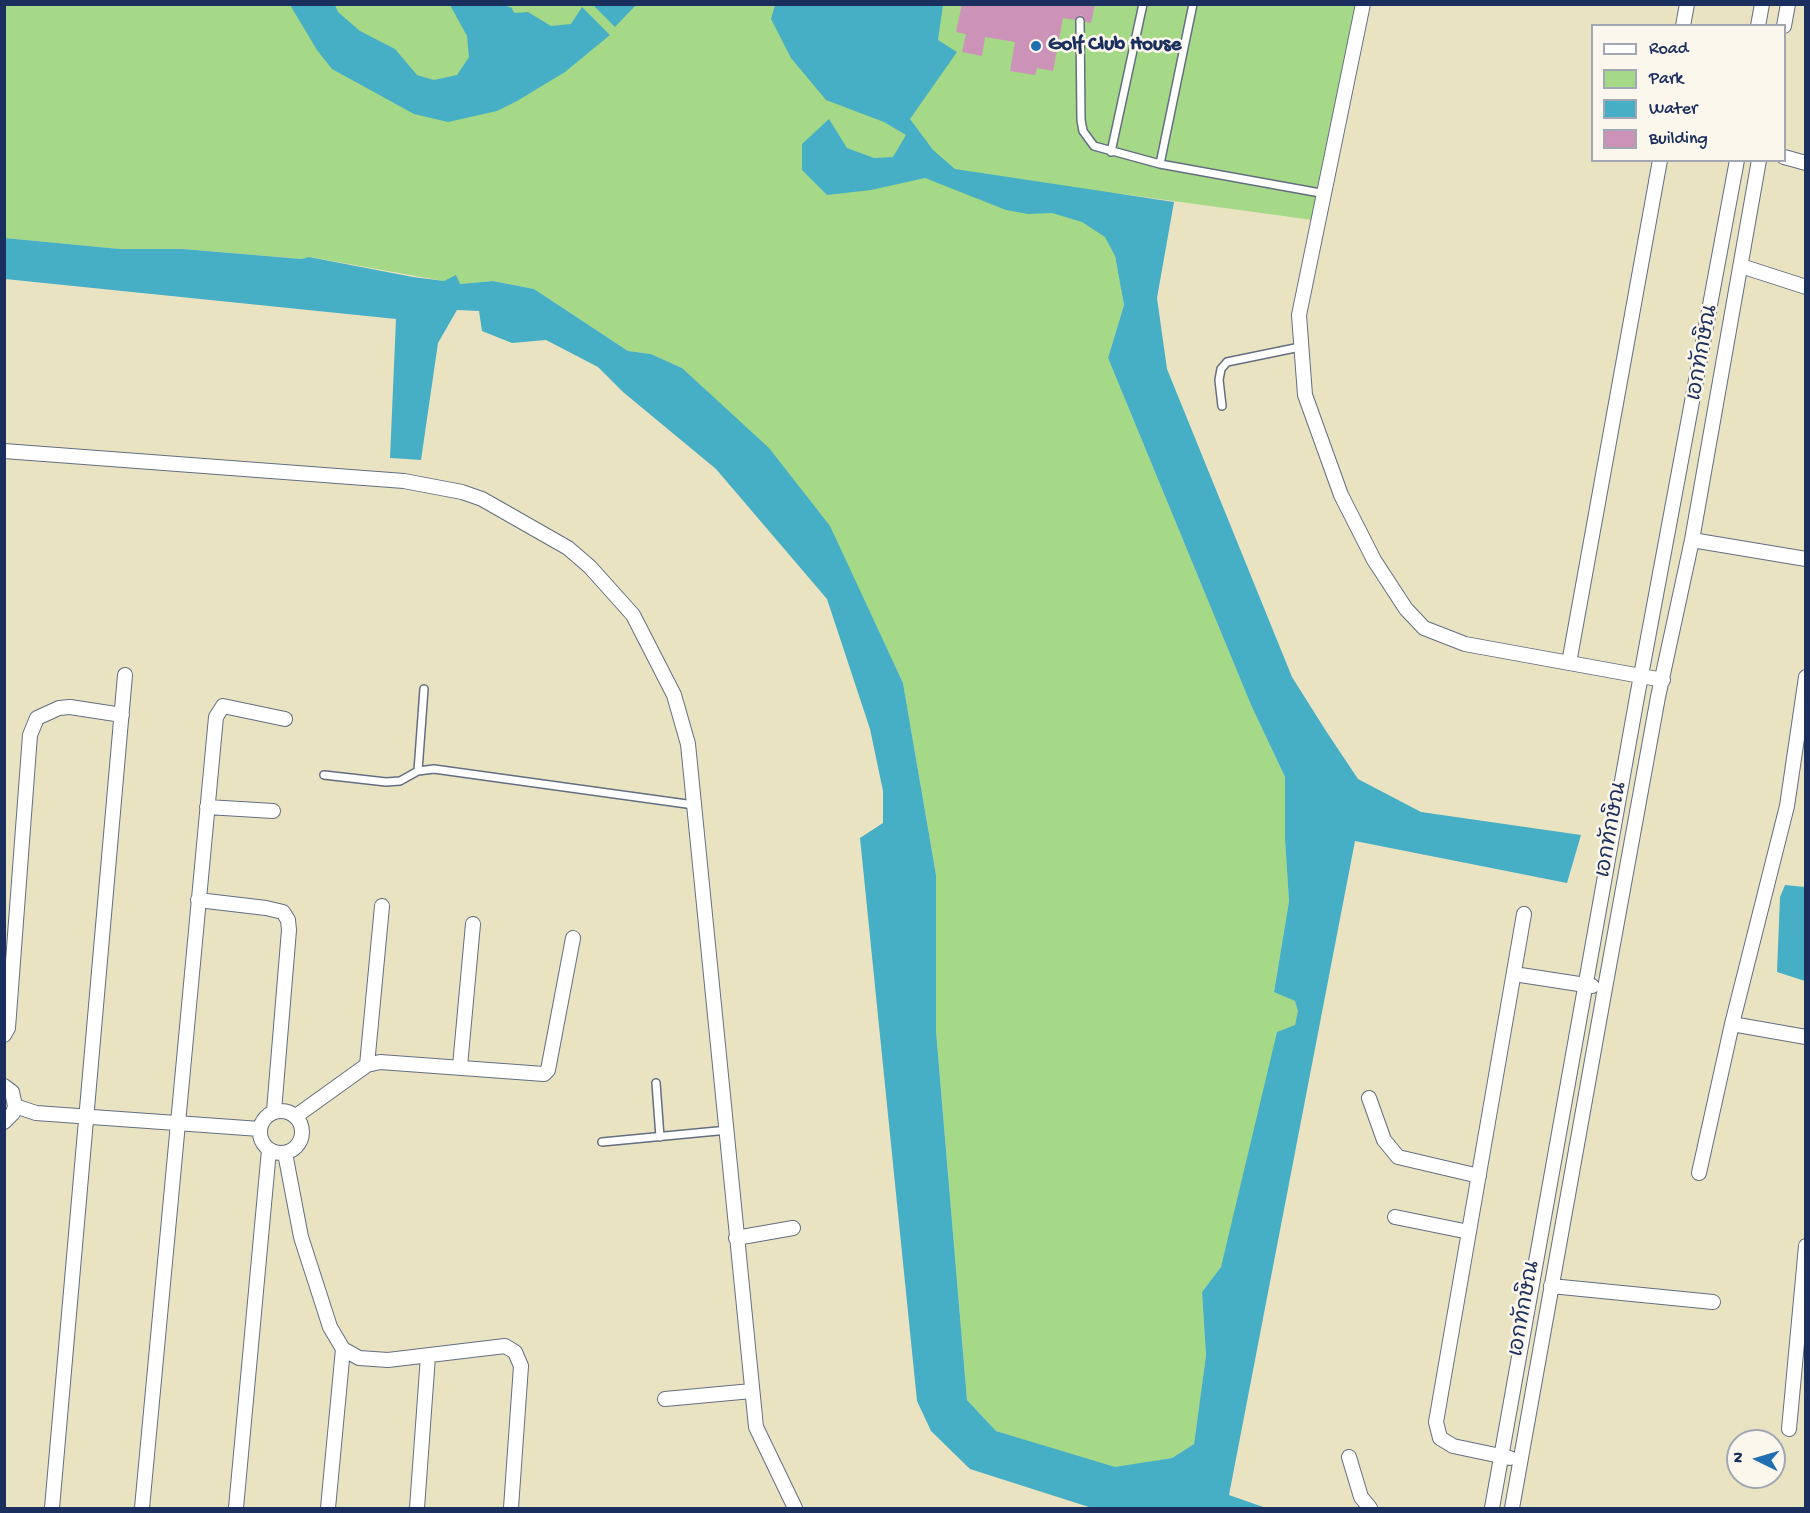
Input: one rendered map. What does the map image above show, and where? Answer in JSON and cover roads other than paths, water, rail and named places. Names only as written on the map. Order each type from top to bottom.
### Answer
[{"type":"street","points":[[1363,4],[1326,195],[1299,315],[1305,395],[1341,495],[1374,560],[1406,609],[1424,628],[1449,639],[1663,680]]},
{"type":"street","points":[[1683,24],[1687,4]]},
{"type":"street","points":[[1758,24],[1762,4]]},
{"type":"street","points":[[1784,24],[1788,4]]},
{"type":"street","points":[[1786,157],[1806,164]]},
{"type":"street","points":[[1569,663],[1660,162]]},
{"type":"street","points":[[1492,1509],[1585,985],[1737,162]]},
{"type":"street","name":"เอกทักษิณ","points":[[1512,1509],[1605,988],[1692,540],[1759,162]]},
{"type":"street","points":[[1741,266],[1806,287]]},
{"type":"street","points":[[4,451],[404,481],[462,492],[482,499],[568,548],[590,567],[633,615],[674,695],[688,744],[756,1427],[795,1509]]},
{"type":"street","points":[[1692,540],[1806,559]]},
{"type":"street","points":[[52,1509],[124,675]]},
{"type":"street","points":[[1699,1173],[1732,1024],[1787,806],[1806,677]]},
{"type":"street","points":[[142,1509],[198,900],[218,710],[223,706],[230,706],[285,718]]},
{"type":"street","points":[[4,1035],[8,1028],[30,735],[37,718],[59,708],[70,707],[122,715]]},
{"type":"street","points":[[207,807],[273,811]]},
{"type":"street","points":[[198,900],[266,908],[283,912],[288,920],[274,1111]]},
{"type":"street","points":[[367,1065],[382,906]]},
{"type":"street","points":[[1521,1460],[1453,1446],[1440,1438],[1436,1422],[1524,914]]},
{"type":"street","points":[[460,1066],[473,924]]},
{"type":"street","points":[[296,1116],[367,1065],[380,1062],[460,1066],[544,1074],[548,1070],[573,938]]},
{"type":"street","points":[[1514,974],[1605,988]]},
{"type":"street","points":[[1732,1024],[1806,1037]]},
{"type":"street","points":[[4,1086],[12,1092],[15,1106],[13,1113],[4,1122]]},
{"type":"street","points":[[1369,1098],[1384,1140],[1398,1157],[1479,1176]]},
{"type":"street","points":[[15,1106],[36,1113],[260,1129]]},
{"type":"street","points":[[236,1509],[269,1150],[260,1137],[260,1129],[267,1115],[274,1111],[289,1112],[296,1116],[303,1130],[298,1145],[285,1153],[269,1150]]},
{"type":"street","points":[[285,1153],[301,1238],[330,1327],[343,1349],[359,1358],[388,1360],[505,1346],[515,1353],[521,1366],[511,1509]]},
{"type":"street","points":[[1395,1217],[1469,1232]]},
{"type":"street","points":[[736,1238],[793,1228]]},
{"type":"street","points":[[1789,1429],[1806,1246]]},
{"type":"street","points":[[1551,1286],[1713,1302]]},
{"type":"street","points":[[328,1509],[343,1349]]},
{"type":"street","points":[[417,1509],[428,1356]]},
{"type":"street","points":[[664,1399],[752,1391]]},
{"type":"street","points":[[1349,1457],[1357,1486],[1370,1509]]},
{"type":"lane","points":[[1111,152],[1143,4]]},
{"type":"lane","points":[[1160,164],[1193,4]]},
{"type":"lane","points":[[1080,21],[1083,131],[1094,146],[1160,164],[1326,195]]},
{"type":"lane","points":[[1222,406],[1219,380],[1221,369],[1227,362],[1300,347]]},
{"type":"lane","points":[[418,771],[424,689]]},
{"type":"lane","points":[[324,775],[386,782],[408,778],[418,771],[434,769],[694,805]]},
{"type":"lane","points":[[656,1083],[660,1137]]},
{"type":"lane","points":[[602,1142],[728,1130]]},
{"type":"water","points":[[290,5],[335,5],[338,12],[360,31],[395,49],[417,75],[434,80],[457,75],[469,57],[467,36],[450,5],[504,5],[512,8],[514,13],[528,12],[551,26],[571,24],[582,7],[610,35],[565,72],[517,101],[497,111],[448,122],[414,114],[332,69],[317,50]]},
{"type":"water","points":[[593,5],[636,5],[615,27]]},
{"type":"water","points":[[775,5],[943,5],[938,40],[957,52],[910,119],[933,150],[955,169],[1174,202],[1157,298],[1167,369],[1292,677],[1326,731],[1358,779],[1421,812],[1581,835],[1567,883],[1355,841],[1229,1495],[1266,1508],[1092,1508],[970,1469],[931,1431],[917,1401],[860,838],[883,823],[883,791],[870,729],[827,599],[716,469],[623,392],[598,367],[546,340],[512,343],[482,331],[479,311],[457,310],[438,343],[421,460],[390,458],[396,319],[5,279],[5,238],[120,249],[183,249],[302,259],[309,257],[444,281],[456,275],[460,284],[493,281],[534,289],[628,351],[651,354],[682,368],[769,448],[830,526],[903,683],[936,875],[936,1031],[967,1400],[996,1431],[1115,1467],[1172,1458],[1194,1444],[1206,1355],[1202,1292],[1221,1267],[1277,1032],[1295,1025],[1298,1011],[1295,1001],[1274,992],[1289,901],[1285,840],[1285,777],[1251,705],[1108,358],[1124,305],[1115,256],[1105,237],[1082,222],[1052,213],[1028,214],[1006,210],[925,178],[871,190],[827,195],[802,170],[802,144],[829,119],[847,148],[874,158],[893,157],[906,135],[884,122],[826,100],[791,58],[771,19]]},
{"type":"water","points":[[1785,885],[1805,887],[1805,981],[1777,972],[1780,897]]},
{"type":"place","name":"Golf Club House","points":[[1036,46]]}]
